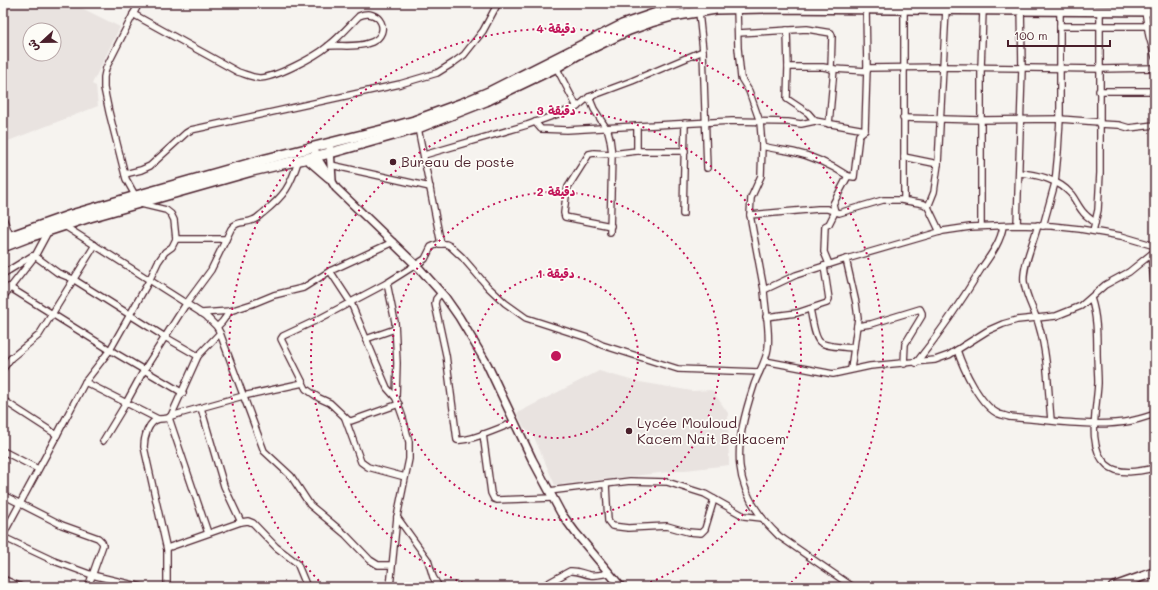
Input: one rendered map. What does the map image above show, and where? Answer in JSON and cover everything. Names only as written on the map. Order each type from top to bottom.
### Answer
[{"type":"main road","points":[[3,247],[9,239],[72,215],[303,159],[329,143],[382,130],[464,103],[629,30],[661,19],[680,8],[703,3]]},
{"type":"main road","points":[[1081,3],[1090,3]]},
{"type":"main road","points":[[680,8],[699,12],[766,5],[867,6],[904,9],[983,10],[1021,7],[1060,7],[1100,11],[1121,7],[1144,7],[1155,3]]},
{"type":"main road","points":[[1144,7],[1155,11]]},
{"type":"main road","points":[[9,239],[49,230],[266,159],[315,151],[330,153],[418,128],[486,101],[555,63]]},
{"type":"main road","points":[[303,159],[331,180]]},
{"type":"main road","points":[[1113,587],[1155,572]]},
{"type":"street","points":[[139,3],[106,68],[104,88],[125,174],[138,200],[166,210],[171,214],[174,220],[176,240],[172,248],[161,257],[110,350],[85,382],[3,536],[54,562],[92,575],[142,587]]},
{"type":"street","points":[[125,174],[150,166],[191,130],[400,84],[437,73],[464,55],[483,31],[498,3]]},
{"type":"street","points":[[762,146],[813,157],[831,165],[848,176],[854,177],[859,135],[865,130],[867,6]]},
{"type":"street","points":[[1017,225],[1022,69],[1021,7]]},
{"type":"street","points":[[1051,420],[1045,360],[1039,325],[1026,290],[1024,273],[1055,183],[1060,119],[1060,7]]},
{"type":"street","points":[[1144,7],[1155,57]]},
{"type":"street","points":[[737,8],[741,78],[749,91],[760,122],[762,146],[761,176],[751,198],[750,215],[764,290],[768,336],[768,349],[765,361],[759,372],[740,436],[739,457],[743,484],[762,518],[779,536],[853,587]]},
{"type":"street","points":[[904,9],[904,200]]},
{"type":"street","points":[[928,207],[934,192],[938,164],[942,118],[946,9]]},
{"type":"street","points":[[981,226],[981,68],[983,10]]},
{"type":"street","points":[[1093,231],[1098,210],[1100,174],[1100,11]]},
{"type":"street","points":[[699,12],[703,51],[707,168]]},
{"type":"street","points":[[133,14],[238,72],[259,78],[269,77],[299,64],[328,46],[359,16],[364,14],[372,14],[375,15],[381,23],[382,33],[379,38],[373,41],[356,46],[328,46]]},
{"type":"street","points":[[1060,26],[1155,26]]},
{"type":"street","points":[[738,33],[807,29],[831,33],[832,69],[829,124]]},
{"type":"street","points":[[787,30],[788,67],[786,99],[808,113],[815,121]]},
{"type":"street","points":[[424,155],[527,125],[577,106],[589,97],[632,81],[703,51]]},
{"type":"street","points":[[555,63],[577,106]]},
{"type":"street","points":[[788,67],[823,66],[832,69],[867,70],[944,67],[1022,69],[1155,68]]},
{"type":"street","points":[[1099,91],[1155,91]]},
{"type":"street","points":[[589,97],[594,109],[610,134],[612,154],[610,229],[566,217],[564,213],[566,196],[570,184],[588,156],[594,153],[612,154],[685,151]]},
{"type":"street","points":[[903,118],[981,120],[1060,119],[1119,125],[1129,128],[1154,125]]},
{"type":"street","points":[[535,122],[541,130],[567,130],[705,122],[788,122],[801,124],[815,121],[865,130]]},
{"type":"street","points":[[683,214],[685,123]]},
{"type":"street","points":[[637,126],[637,152]]},
{"type":"street","points":[[418,128],[441,244]]},
{"type":"street","points":[[329,143],[331,180]]},
{"type":"street","points":[[315,151],[331,180],[341,193],[416,264],[459,317],[480,351],[551,495],[575,532],[621,587]]},
{"type":"street","points":[[904,157],[938,164]]},
{"type":"street","points":[[103,441],[144,370],[186,304],[211,270],[231,229],[236,224],[256,219],[282,196],[288,190],[303,159]]},
{"type":"street","points":[[331,165],[430,187]]},
{"type":"street","points":[[1019,173],[1041,176],[1065,188],[1084,213],[1095,223]]},
{"type":"street","points":[[766,316],[796,313],[827,303],[829,299],[824,252],[825,226],[829,224],[835,212],[833,204],[848,176]]},
{"type":"street","points":[[750,215],[818,209],[844,212],[883,200],[893,199],[924,204],[928,207],[940,232]]},
{"type":"street","points":[[3,218],[9,239]]},
{"type":"street","points":[[63,225],[206,316],[220,333],[264,451],[290,476],[310,505],[346,535],[370,560],[378,565],[392,565]]},
{"type":"street","points":[[764,290],[796,275],[846,259],[940,232],[981,226],[1017,225],[1073,228],[1120,236],[1155,246]]},
{"type":"street","points":[[916,363],[933,342],[974,282],[999,239],[1002,226]]},
{"type":"street","points":[[3,296],[35,255],[49,230]]},
{"type":"street","points":[[176,240],[226,239]]},
{"type":"street","points":[[201,313],[230,311],[274,295],[303,288],[330,271],[393,242]]},
{"type":"street","points":[[405,477],[368,467],[361,462],[345,418],[330,402],[309,392],[303,383],[282,340],[282,337],[351,303],[387,283],[425,259],[431,247],[441,244],[450,246],[454,249],[488,287],[505,303],[526,318],[588,338],[602,345],[678,369],[759,372]]},
{"type":"street","points":[[3,369],[11,358],[38,335],[95,245]]},
{"type":"street","points":[[765,361],[833,374],[851,369],[876,365],[916,363],[935,360],[957,350],[994,327],[1018,320],[1036,319],[1067,313],[1081,306],[1105,285],[1129,272],[1153,253]]},
{"type":"street","points":[[1153,253],[1155,290]]},
{"type":"street","points":[[3,274],[35,255]]},
{"type":"street","points":[[35,255],[58,273],[73,279],[198,356]]},
{"type":"street","points":[[846,259],[858,318],[851,369]]},
{"type":"street","points":[[330,271],[351,303],[387,388],[396,398]]},
{"type":"street","points":[[387,283],[395,329],[397,363],[396,398],[410,442],[409,459],[397,517],[390,587]]},
{"type":"street","points":[[9,287],[110,350],[183,393]]},
{"type":"street","points":[[441,293],[436,299],[435,304],[446,355],[457,440],[461,441],[515,422]]},
{"type":"street","points":[[1091,298],[1094,307],[1096,325],[1098,382],[1095,423],[1097,450],[1102,460],[1108,466],[1118,471],[1140,471],[1155,468]]},
{"type":"street","points":[[810,309],[814,330],[817,339],[820,342],[828,345],[854,348]]},
{"type":"street","points":[[857,326],[871,324],[920,309],[922,316],[905,344],[904,364]]},
{"type":"street","points":[[216,327],[222,322],[230,311]]},
{"type":"street","points":[[366,339],[395,329]]},
{"type":"street","points":[[208,533],[170,417],[183,393],[198,356],[220,333]]},
{"type":"street","points":[[1155,348],[1155,363]]},
{"type":"street","points":[[957,350],[966,375],[989,407],[999,414],[1073,423],[1126,421],[1155,414]]},
{"type":"street","points":[[85,382],[158,419]]},
{"type":"street","points":[[167,587],[167,548],[144,447],[145,437],[151,424],[158,419],[170,417],[243,396],[303,383]]},
{"type":"street","points":[[3,400],[57,435]]},
{"type":"street","points":[[345,418],[351,421],[398,404]]},
{"type":"street","points":[[201,408],[224,486],[241,522]]},
{"type":"street","points":[[483,434],[491,493],[494,499],[497,500],[551,495],[606,484],[630,481],[667,482],[705,494],[744,516],[762,518]]},
{"type":"street","points":[[3,451],[38,469]]},
{"type":"street","points":[[606,484],[608,521],[612,526],[628,528],[667,526],[688,532],[701,533],[705,529],[714,499]]},
{"type":"street","points":[[3,495],[62,525],[98,538],[102,542],[103,545],[88,587]]},
{"type":"street","points":[[397,517],[428,560],[433,577],[439,587]]},
{"type":"street","points":[[167,548],[241,522],[253,523],[276,547],[297,563],[307,587]]},
{"type":"street","points":[[541,587],[570,571],[575,570],[589,575],[598,576],[609,573]]},
{"type":"street","points":[[3,579],[21,587]]},
{"type":"shaded area","points":[[3,3],[72,3],[120,27],[92,84],[96,86],[98,106],[3,143]]},
{"type":"shaded area","name":"Lycée Mouloud Kacem Nait Belkacem","points":[[599,371],[634,381],[692,391],[712,390],[728,413],[729,465],[555,485],[533,435],[524,427],[517,413]]},
{"type":"place","name":"Bureau de poste","points":[[393,162]]},
{"type":"place","name":"Lycée Mouloud Kacem Nait Belkacem","points":[[629,431]]}]
